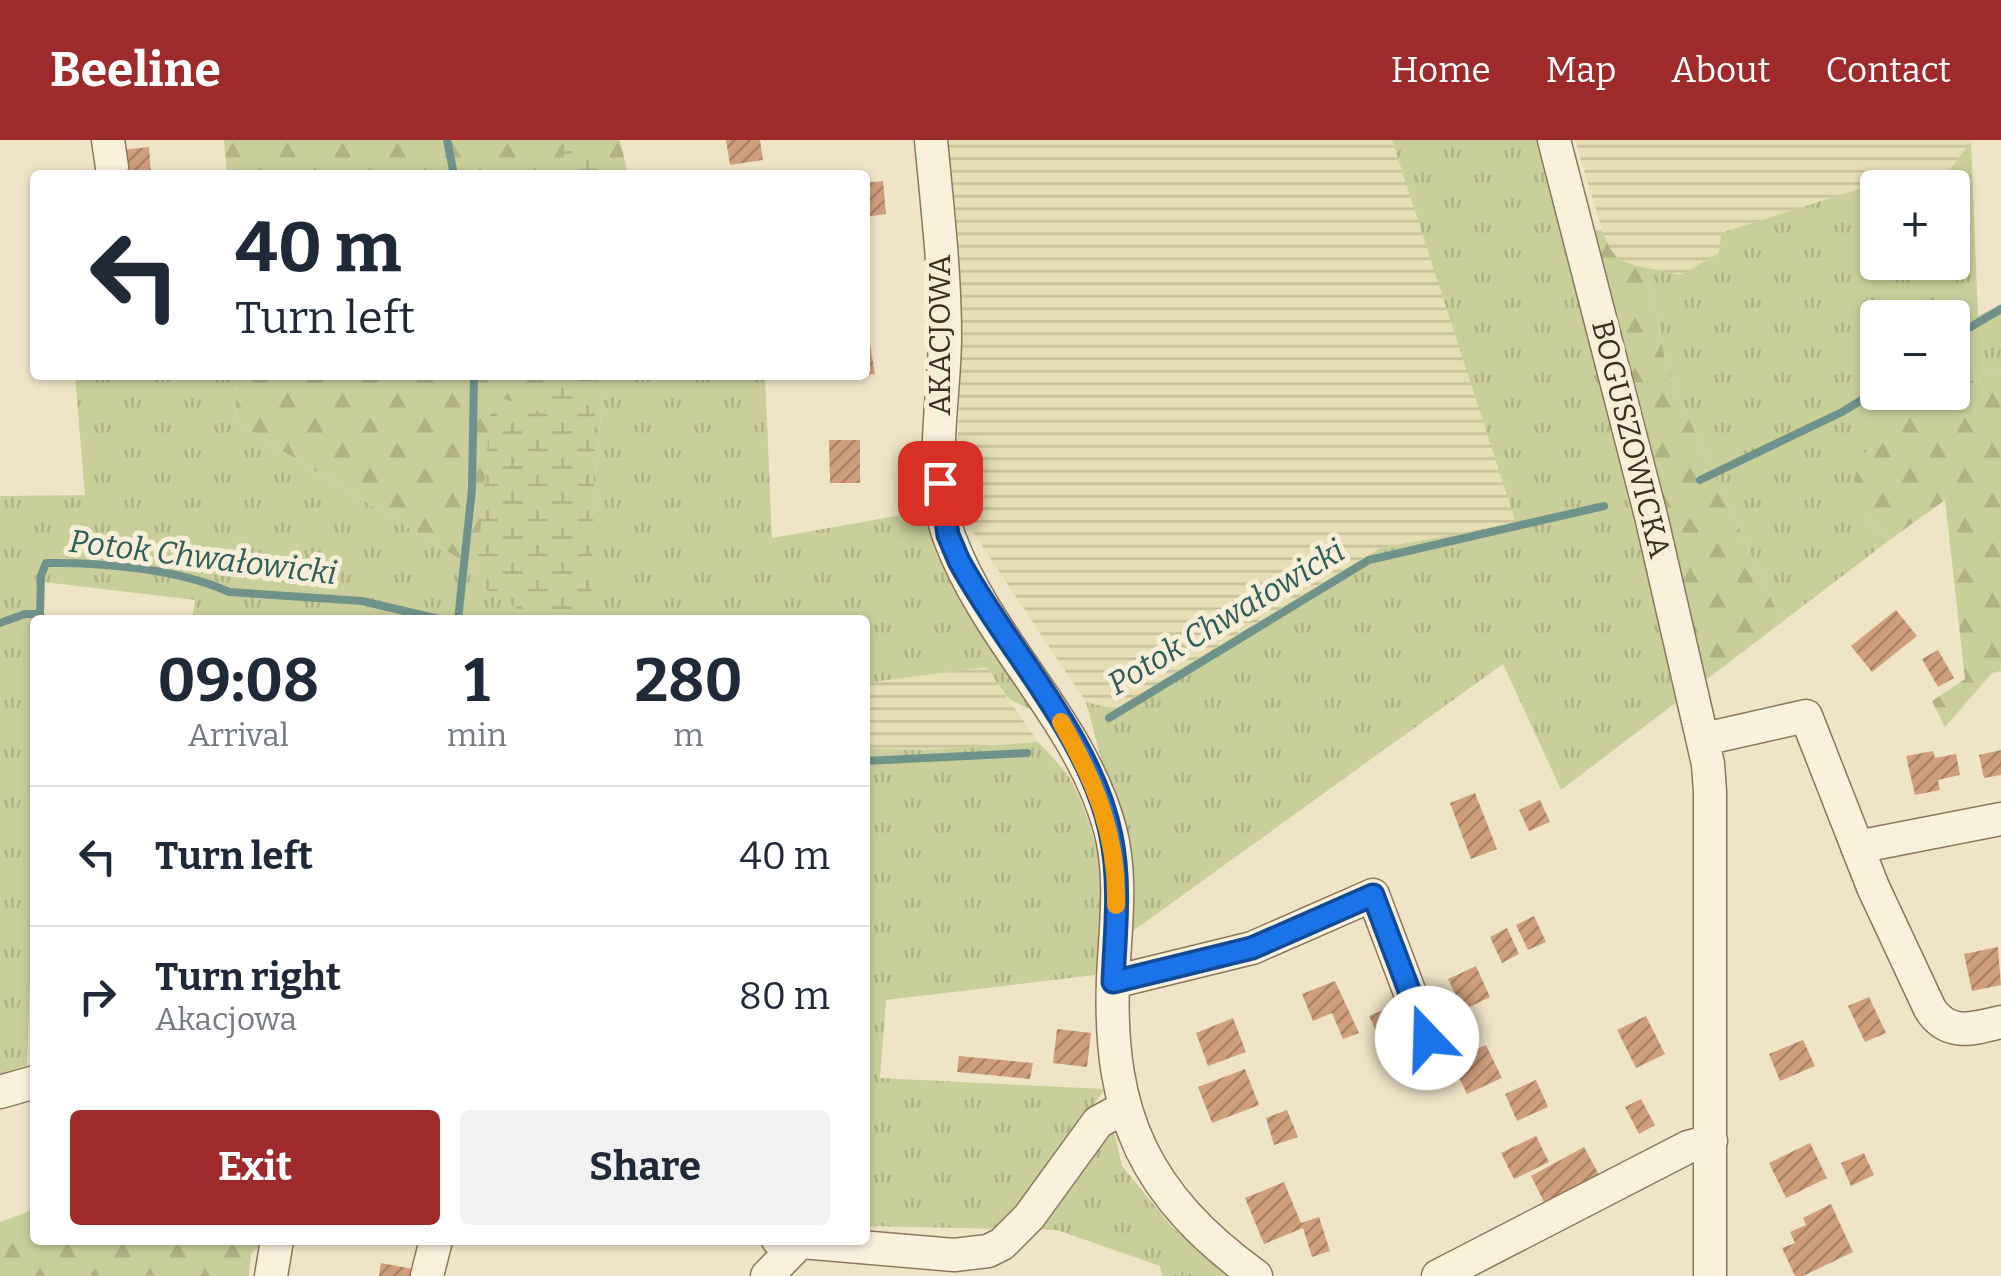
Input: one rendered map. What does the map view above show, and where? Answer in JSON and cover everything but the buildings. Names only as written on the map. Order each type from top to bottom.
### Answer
[{"type":"street","name":"AKACJOWA","points":[[931,140],[943,275],[940,483],[948,535],[973,587],[1074,745],[1101,801],[1115,858],[1114,1063],[1124,1108],[1172,1201],[1211,1242],[1256,1276]]},
{"type":"street","name":"BOGUSZOWICKA","points":[[1554,140],[1652,516],[1704,739],[1710,792],[1710,1276]]},
{"type":"street","points":[[1704,739],[1806,716],[1857,847],[1936,1018],[1958,1029],[2001,1022]]},
{"type":"street","points":[[1857,847],[2001,819]]},
{"type":"street","points":[[1113,982],[1252,948],[1373,895],[1427,1038]]},
{"type":"street","points":[[0,1092],[30,1083]]},
{"type":"street","points":[[842,1245],[954,1256],[986,1264],[1022,1225],[1098,1122],[1124,1108]]},
{"type":"street","points":[[1438,1276],[1688,1147],[1710,1140]]},
{"type":"street","points":[[271,1276],[276,1245]]},
{"type":"street","points":[[428,1276],[435,1245]]},
{"type":"street","points":[[768,1276],[797,1245]]},
{"type":"shaded area","points":[[941,140],[1392,140],[1517,523],[1380,548],[1115,709],[1086,702],[955,505],[959,414]]},
{"type":"shaded area","points":[[1575,140],[1971,142],[1950,170],[1860,170],[1860,191],[1721,233],[1719,253],[1681,275],[1627,264],[1609,252]]},
{"type":"shaded area","points":[[986,667],[1038,742],[923,750],[870,748],[870,682]]},
{"type":"green space","points":[[224,140],[620,140],[627,170],[227,170]]},
{"type":"green space","points":[[565,140],[601,140],[601,170],[562,170]]},
{"type":"green space","points":[[1392,140],[1540,140],[1682,698],[1561,790],[1503,664],[1126,936],[1132,875],[1086,702],[1115,709],[1380,548],[1516,523]]},
{"type":"green space","points":[[1971,142],[1978,316],[2001,304],[2001,368],[1970,381],[1970,300],[1860,300],[1860,410],[1912,410],[1864,518],[1891,539],[1782,622],[1667,371],[1647,268],[1681,275],[1719,253],[1721,233],[1859,189],[1860,280],[1970,280],[1970,170],[1950,170]]},
{"type":"green space","points":[[1602,230],[1618,257],[1647,268],[1667,371],[1782,622],[1698,686],[1590,231]]},
{"type":"green space","points":[[2001,368],[2001,671],[1992,673],[1945,727],[1932,701],[1965,679],[1945,500],[1891,539],[1864,518],[1854,479],[1869,446],[1907,410],[1970,410],[1970,381]]},
{"type":"green space","points":[[75,380],[237,380],[235,422],[552,615],[193,615],[195,600],[44,582],[43,615],[30,615],[27,1065],[0,1075],[0,496],[85,495]]},
{"type":"green space","points":[[237,380],[604,380],[584,615],[552,615],[235,422]]},
{"type":"green space","points":[[549,380],[596,380],[591,615],[529,615],[476,583],[492,394],[548,415]]},
{"type":"green space","points":[[604,380],[765,380],[772,538],[930,510],[937,556],[1039,714],[1009,699],[986,667],[870,682],[870,615],[584,615]]},
{"type":"green space","points":[[1038,742],[1069,777],[1079,795],[1103,876],[1107,934],[1104,957],[1095,975],[886,1000],[880,1078],[1105,1089],[1004,1229],[870,1226],[870,748],[923,750]]},
{"type":"green space","points":[[1113,1127],[1122,1166],[1173,1228],[1232,1276],[1162,1276],[1160,1266],[1057,1230],[1031,1229]]},
{"type":"green space","points":[[30,1211],[30,1245],[261,1245],[251,1254],[249,1276],[0,1276],[0,1222]]},
{"type":"waterway","points":[[447,140],[453,170]]},
{"type":"waterway","name":"Potok Chwałowicki","points":[[1970,327],[2001,309]]},
{"type":"waterway","points":[[459,615],[472,489],[474,380]]},
{"type":"waterway","name":"Potok Chwałowicki","points":[[1700,480],[1860,401]]},
{"type":"waterway","name":"Potok Chwałowicki","points":[[1109,718],[1369,560],[1604,506]]},
{"type":"waterway","name":"Potok Chwałowicki","points":[[0,623],[25,614],[40,614],[41,576],[46,563],[139,568],[229,592],[362,601],[422,615]]},
{"type":"waterway","name":"Potok Chwałowicki","points":[[870,761],[1027,753]]},
{"type":"slow traffic","points":[[1061,722],[1101,801],[1111,833],[1116,905]]},
{"type":"route","points":[[940,483],[948,535],[959,561],[1057,716],[1101,801],[1115,858],[1113,982],[1252,948],[1373,895],[1427,1038]]}]
